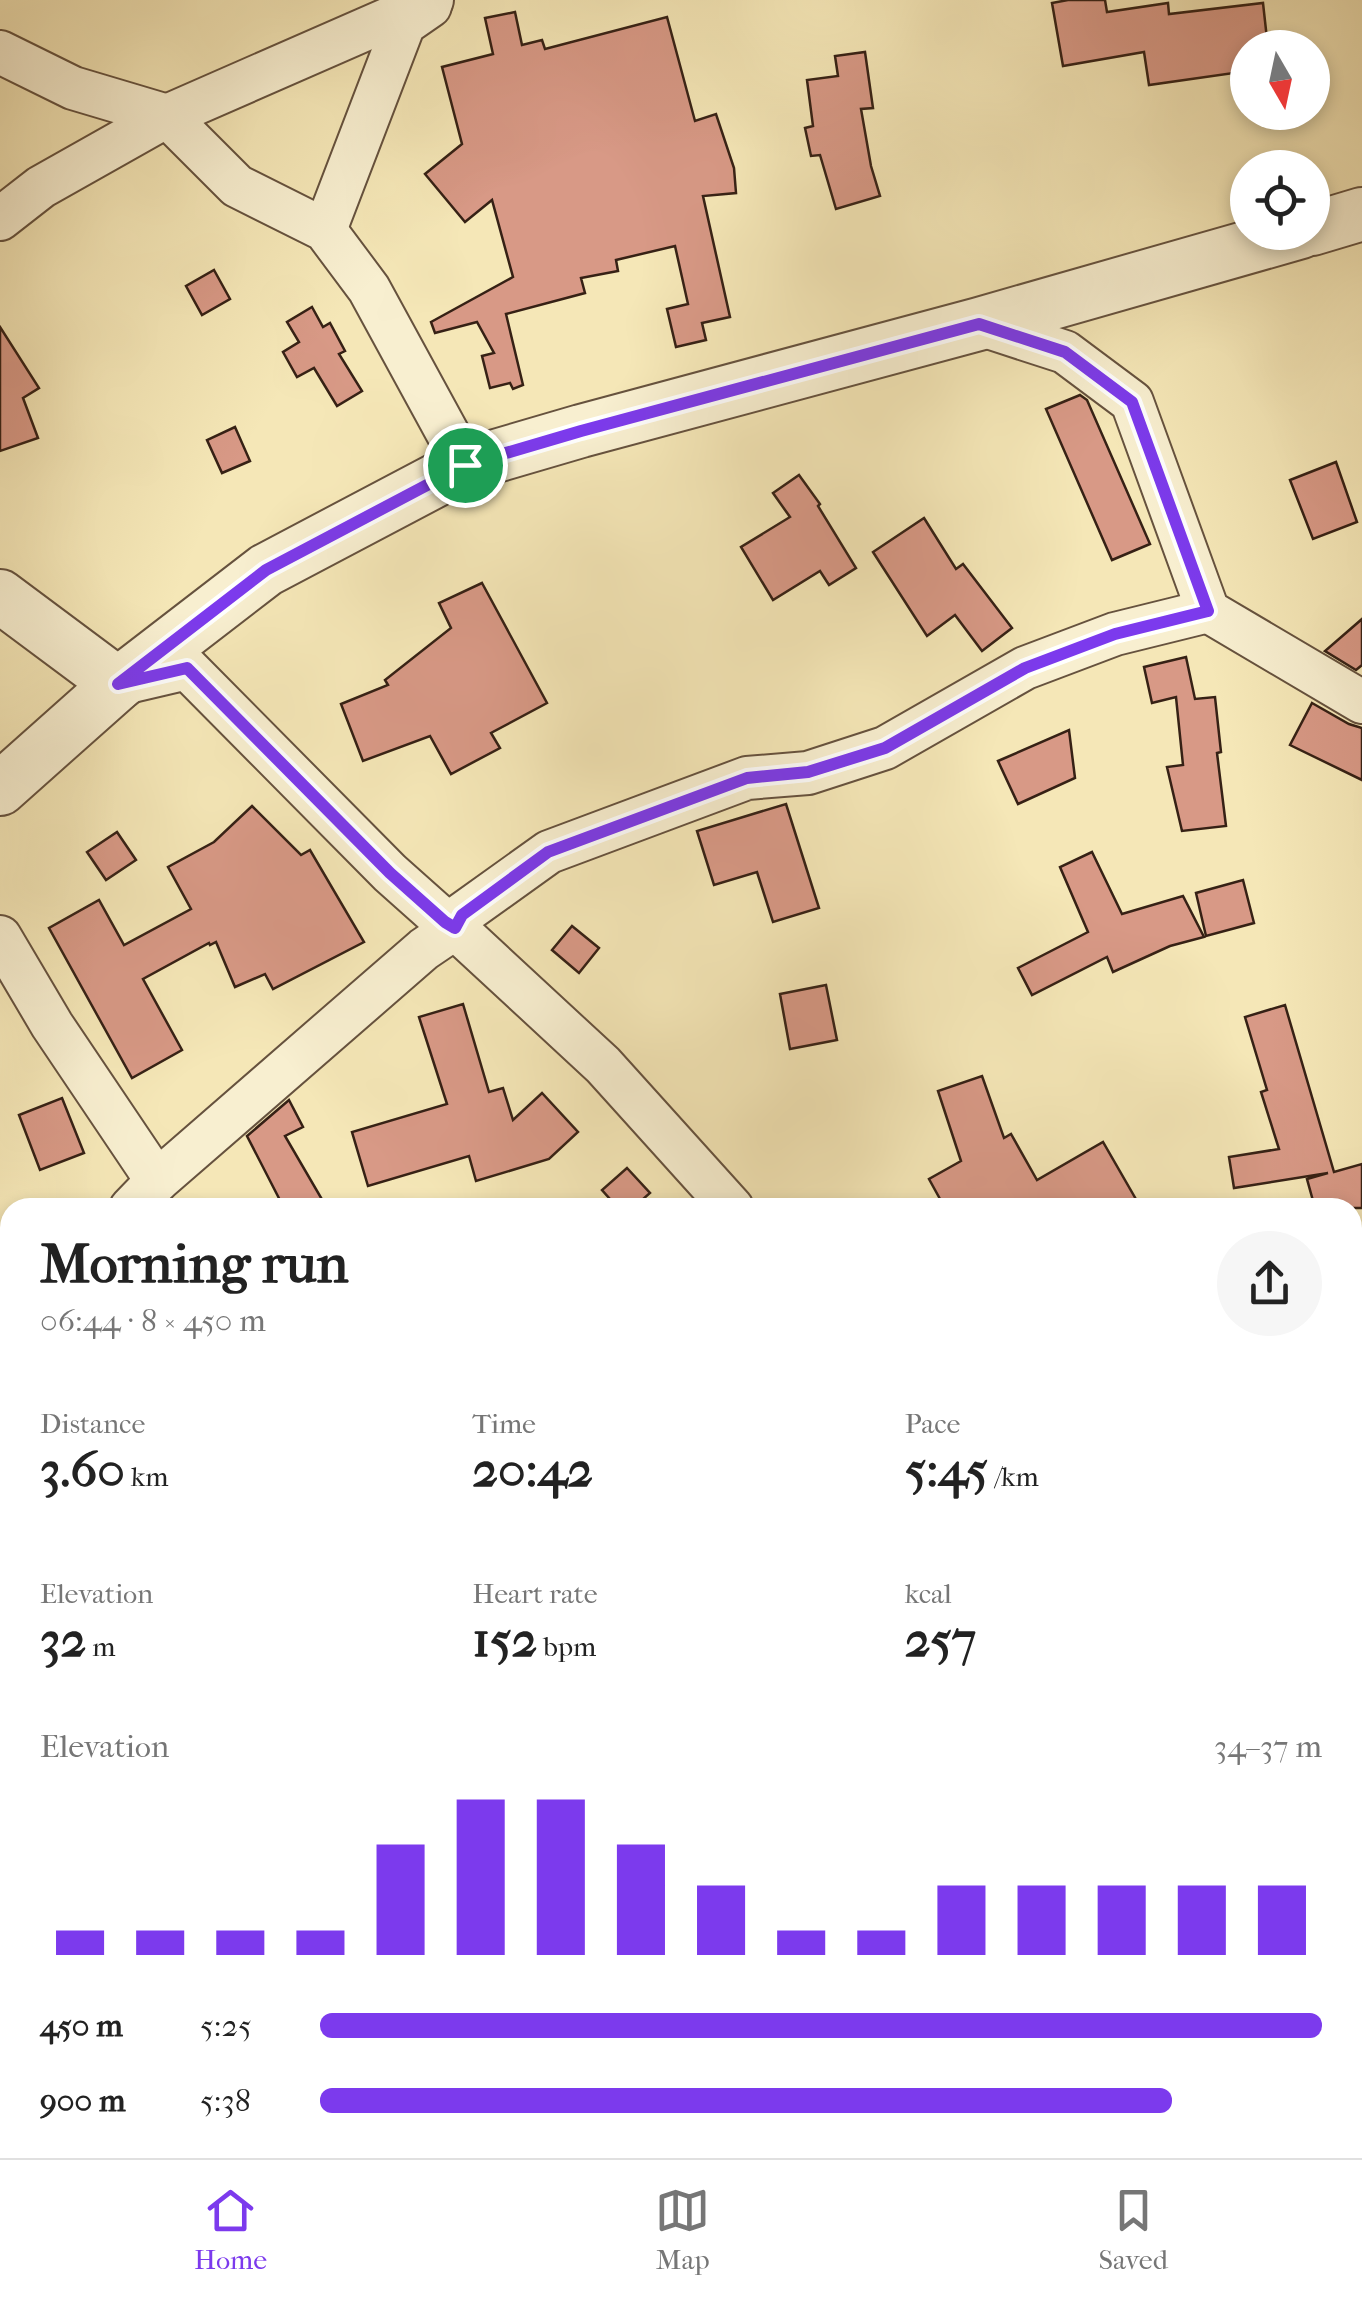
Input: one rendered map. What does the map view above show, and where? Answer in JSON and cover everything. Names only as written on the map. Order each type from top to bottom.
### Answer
[{"type":"street","points":[[0,220],[41,188],[167,116],[435,0]]},
{"type":"street","points":[[325,230],[404,24],[435,0]]},
{"type":"street","points":[[0,52],[74,88],[167,116],[236,186],[325,230],[370,290],[465,465]]},
{"type":"street","points":[[1330,224],[1362,214]]},
{"type":"street","points":[[0,789],[118,684],[266,570],[465,465],[1239,250]]},
{"type":"street","points":[[979,324],[1065,352],[1132,402],[1208,611],[1362,702]]},
{"type":"street","points":[[0,596],[118,684],[187,668],[390,873],[603,1065],[723,1198]]},
{"type":"street","points":[[0,938],[144,1194],[424,950],[455,928],[462,915],[548,852],[747,778],[808,772],[885,748],[1025,668],[1115,634],[1208,611]]},
{"type":"building","points":[[1105,0],[1107,12],[1168,3],[1169,14],[1263,3],[1266,30],[1230,30],[1230,74],[1149,85],[1144,52],[1063,66],[1052,3]]},
{"type":"building","points":[[515,12],[522,45],[542,40],[545,49],[667,17],[695,121],[716,114],[734,168],[736,193],[703,196],[730,317],[702,323],[706,340],[676,347],[667,309],[688,304],[675,246],[616,260],[618,271],[581,278],[585,293],[506,314],[523,385],[513,389],[510,383],[490,388],[482,356],[494,353],[477,322],[435,333],[431,322],[513,277],[492,200],[465,222],[425,174],[462,144],[442,67],[493,54],[485,18]]},
{"type":"building","points":[[865,52],[873,108],[861,109],[880,196],[836,209],[820,155],[811,156],[805,128],[813,126],[807,80],[838,76],[835,56]]},
{"type":"building","points":[[214,270],[230,299],[202,315],[186,286]]},
{"type":"building","points":[[312,307],[323,327],[330,323],[345,351],[339,354],[362,391],[337,406],[314,368],[297,377],[283,352],[299,342],[287,322]]},
{"type":"building","points":[[0,327],[39,388],[23,398],[38,438],[0,451]]},
{"type":"building","points":[[1080,395],[1087,400],[1150,544],[1112,560],[1046,409]]},
{"type":"building","points":[[235,427],[250,461],[222,473],[207,440]]},
{"type":"building","points":[[1336,462],[1357,522],[1313,539],[1290,480]]},
{"type":"building","points":[[799,475],[856,568],[829,585],[820,571],[773,600],[741,547],[790,517],[773,493]]},
{"type":"building","points":[[924,518],[956,569],[963,564],[1012,628],[982,651],[955,615],[927,636],[873,552]]},
{"type":"building","points":[[482,583],[547,703],[491,733],[500,748],[451,774],[430,736],[363,761],[341,704],[388,685],[385,680],[451,628],[439,603]]},
{"type":"building","points":[[1362,619],[1362,665],[1356,670],[1325,651]]},
{"type":"building","points":[[1186,657],[1195,699],[1215,697],[1226,826],[1182,831],[1167,767],[1183,765],[1176,697],[1152,703],[1144,667]]},
{"type":"building","points":[[1312,703],[1362,728],[1362,780],[1290,745]]},
{"type":"building","points":[[1069,730],[1075,778],[1018,804],[998,761]]},
{"type":"building","points":[[786,804],[819,908],[773,922],[757,872],[714,885],[697,831]]},
{"type":"building","points":[[252,806],[301,855],[310,850],[364,942],[273,989],[265,974],[235,987],[216,942],[143,979],[182,1050],[132,1078],[49,928],[99,900],[124,945],[191,909],[168,867],[214,842]]},
{"type":"building","points":[[117,832],[136,860],[106,880],[87,852]]},
{"type":"building","points":[[1092,852],[1122,914],[1183,896],[1204,937],[1170,946],[1113,972],[1107,957],[1032,995],[1018,968],[1088,932],[1060,867]]},
{"type":"building","points":[[1243,880],[1254,923],[1206,936],[1196,893]]},
{"type":"building","points":[[572,926],[599,948],[579,973],[552,950]]},
{"type":"building","points":[[826,985],[837,1040],[790,1049],[780,994]]},
{"type":"building","points":[[463,1004],[489,1092],[503,1088],[513,1120],[542,1093],[578,1132],[549,1159],[476,1181],[469,1156],[368,1186],[352,1132],[447,1104],[419,1017]]},
{"type":"building","points":[[1285,1005],[1334,1172],[1362,1164],[1362,1198],[1312,1198],[1307,1179],[1328,1173],[1234,1188],[1229,1157],[1279,1149],[1261,1092],[1267,1090],[1245,1017]]},
{"type":"building","points":[[982,1076],[1004,1138],[1011,1134],[1037,1180],[1103,1142],[1135,1198],[939,1198],[929,1179],[961,1161],[938,1091]]},
{"type":"building","points":[[62,1098],[84,1153],[40,1170],[19,1115]]},
{"type":"building","points":[[289,1100],[303,1127],[285,1136],[321,1198],[279,1198],[247,1136]]},
{"type":"building","points":[[627,1168],[650,1193],[644,1198],[609,1198],[602,1190]]},
{"type":"route","points":[[979,324],[1065,352],[1132,402],[1208,611],[1115,634],[1025,668],[885,748],[808,772],[747,778],[548,852],[462,915],[455,928],[390,873],[187,668],[118,684],[266,570],[465,465],[979,324]]}]
